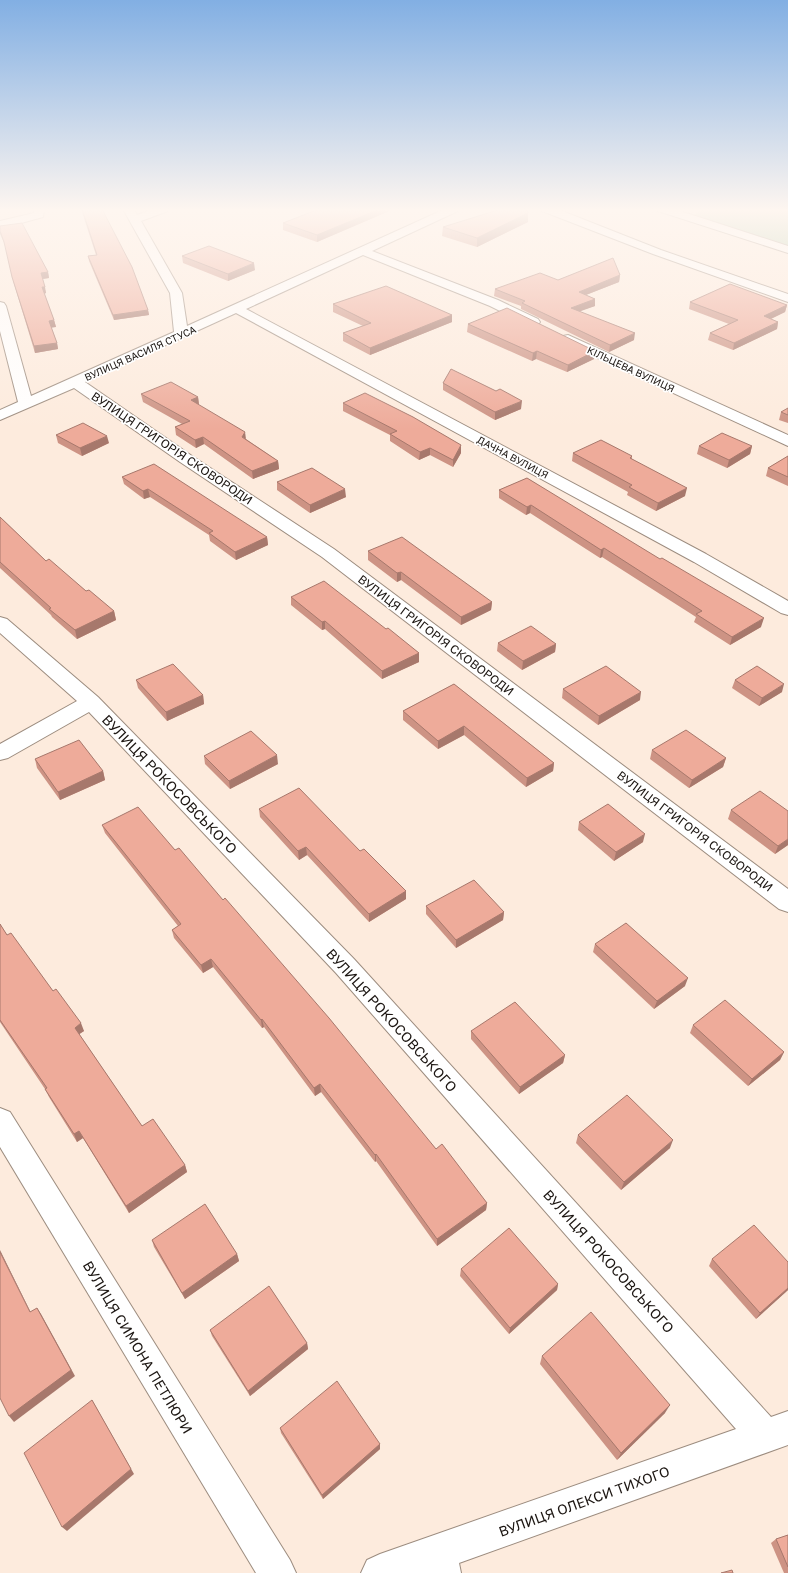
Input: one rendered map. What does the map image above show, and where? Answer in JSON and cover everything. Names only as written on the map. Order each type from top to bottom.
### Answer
[{"type":"street","points":[[170,282],[176,293],[181,333]]},
{"type":"street","name":"ВУЛИЦЯ ВАСИЛЯ СТУСА","points":[[0,416],[295,282]]},
{"type":"street","name":"КІЛЬЦЕВА ВУЛИЦЯ","points":[[442,282],[494,303],[788,441]]},
{"type":"street","points":[[744,282],[788,298]]},
{"type":"street","points":[[0,306],[5,344],[26,404]]},
{"type":"street","name":"ДАЧНА ВУЛИЦЯ","points":[[237,309],[700,558],[788,609]]},
{"type":"street","name":"ВУЛИЦЯ ГРИГОРІЯ СКОВОРОДИ","points":[[76,382],[186,459],[328,553],[788,902]]},
{"type":"street","name":"ВУЛИЦЯ РОКОСОВСЬКОГО","points":[[0,623],[91,702],[344,966],[777,1432]]},
{"type":"street","points":[[0,753],[91,702]]},
{"type":"street","name":"ВУЛИЦЯ СИМОНА ПЕТЛЮРИ","points":[[0,1121],[277,1573]]},
{"type":"street","name":"ВУЛИЦЯ ОЛЕКСИ ТИХОГО","points":[[380,1573],[440,1563],[777,1432]]},
{"type":"building","points":[[14,282],[44,282],[45,287],[42,287],[54,320],[49,321],[57,343],[34,346]]},
{"type":"building","points":[[99,282],[138,282],[148,310],[113,315]]},
{"type":"building","points":[[514,282],[602,282],[579,292],[595,299],[571,308],[635,333],[610,345],[522,303],[525,301],[495,289]]},
{"type":"building","points":[[730,284],[787,305],[764,316],[778,322],[734,343],[710,333],[738,320],[690,302]]},
{"type":"building","points":[[386,286],[452,315],[370,348],[343,333],[371,323],[333,304]]},
{"type":"building","points":[[507,308],[595,351],[568,365],[537,351],[533,353],[468,324]]},
{"type":"building","points":[[451,369],[496,391],[500,389],[522,401],[495,412],[443,383]]},
{"type":"building","points":[[171,382],[198,397],[191,400],[245,432],[242,437],[278,461],[252,471],[203,437],[195,440],[175,427],[190,421],[141,394]]},
{"type":"building","points":[[365,393],[413,417],[461,445],[453,460],[430,448],[420,452],[390,434],[397,431],[343,403]]},
{"type":"building","points":[[788,408],[788,415],[781,412]]},
{"type":"building","points":[[83,423],[107,436],[80,448],[56,435]]},
{"type":"building","points":[[722,433],[752,446],[729,460],[699,446]]},
{"type":"building","points":[[601,440],[632,456],[630,458],[687,488],[658,503],[629,487],[632,485],[573,453]]},
{"type":"building","points":[[788,456],[788,477],[768,468]]},
{"type":"building","points":[[154,464],[267,537],[235,552],[209,533],[213,531],[148,489],[143,491],[122,477]]},
{"type":"building","points":[[312,468],[345,489],[310,505],[277,482]]},
{"type":"building","points":[[527,478],[660,559],[662,558],[764,618],[732,637],[696,614],[702,611],[604,548],[601,550],[531,505],[527,507],[499,490]]},
{"type":"building","points":[[0,517],[46,561],[49,559],[86,591],[89,590],[114,611],[75,630],[49,609],[51,608],[0,562]]},
{"type":"building","points":[[402,537],[492,602],[461,617],[401,572],[397,573],[368,551]]},
{"type":"building","points":[[324,581],[419,653],[382,671],[325,621],[322,622],[291,597]]},
{"type":"building","points":[[531,626],[556,644],[523,661],[498,643]]},
{"type":"building","points":[[173,664],[203,695],[166,712],[136,680]]},
{"type":"building","points":[[606,666],[641,692],[599,716],[563,689]]},
{"type":"building","points":[[757,666],[784,684],[762,698],[735,680]]},
{"type":"building","points":[[454,684],[554,763],[527,778],[464,726],[438,741],[403,711]]},
{"type":"building","points":[[686,730],[726,758],[692,780],[652,750]]},
{"type":"building","points":[[251,731],[277,755],[229,781],[204,756]]},
{"type":"building","points":[[79,740],[103,771],[58,792],[35,759]]},
{"type":"building","points":[[299,788],[360,851],[364,849],[406,891],[369,914],[306,847],[298,851],[259,809]]},
{"type":"building","points":[[760,791],[788,811],[788,839],[778,846],[731,810]]},
{"type":"building","points":[[608,804],[645,834],[616,852],[579,822]]},
{"type":"building","points":[[138,807],[175,850],[179,848],[223,900],[225,898],[329,1018],[436,1149],[442,1144],[487,1203],[437,1239],[376,1154],[375,1155],[320,1084],[314,1088],[262,1019],[261,1020],[211,959],[201,965],[172,930],[181,924],[102,825]]},
{"type":"building","points":[[474,880],[504,912],[456,940],[426,906]]},
{"type":"building","points":[[626,923],[688,978],[657,1001],[595,944]]},
{"type":"building","points":[[0,924],[7,935],[11,933],[53,991],[56,989],[81,1023],[75,1028],[142,1126],[153,1119],[185,1165],[126,1206],[79,1131],[74,1134],[45,1089],[47,1088],[0,1020]]},
{"type":"building","points":[[725,1000],[784,1052],[752,1079],[693,1025]]},
{"type":"building","points":[[515,1002],[565,1055],[520,1087],[471,1031]]},
{"type":"building","points":[[627,1095],[673,1140],[624,1182],[578,1135]]},
{"type":"building","points":[[205,1204],[237,1254],[182,1293],[152,1240]]},
{"type":"building","points":[[754,1225],[788,1262],[788,1288],[760,1313],[712,1259]]},
{"type":"building","points":[[509,1228],[558,1284],[510,1328],[461,1269]]},
{"type":"building","points":[[0,1252],[30,1312],[37,1308],[71,1370],[9,1416],[0,1398]]},
{"type":"building","points":[[269,1286],[307,1343],[248,1391],[210,1330]]},
{"type":"building","points":[[591,1312],[670,1405],[621,1453],[542,1356]]},
{"type":"building","points":[[337,1381],[380,1444],[322,1495],[280,1428]]},
{"type":"building","points":[[92,1400],[131,1469],[62,1527],[24,1453]]},
{"type":"building","points":[[788,1535],[788,1567],[776,1539]]},
{"type":"building","points":[[732,1570],[733,1573],[721,1573]]}]
